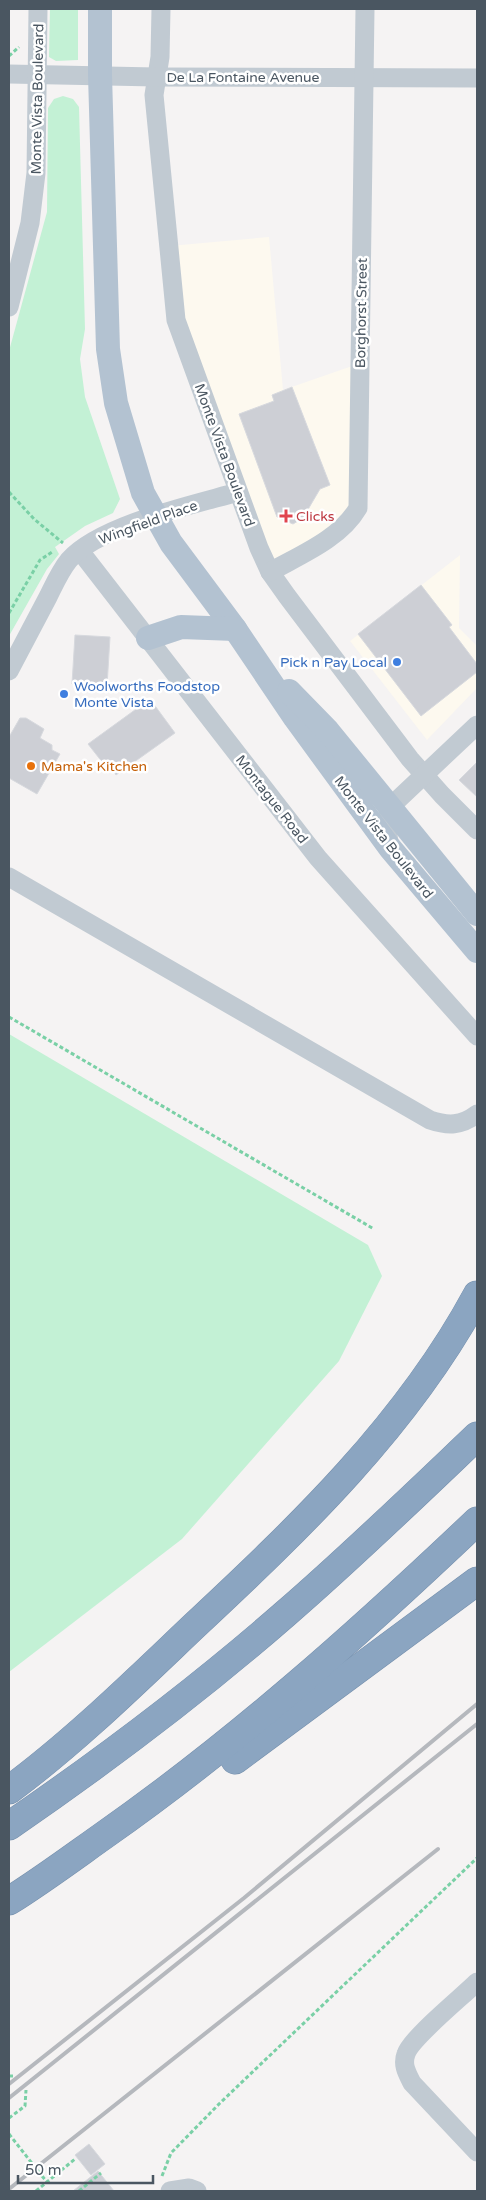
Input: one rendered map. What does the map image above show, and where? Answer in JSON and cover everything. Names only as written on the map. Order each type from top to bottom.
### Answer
[{"type":"highway","points":[[9,1790],[70,1740],[169,1651],[326,1500],[392,1423],[420,1385],[460,1326],[477,1295]]},
{"type":"highway","points":[[9,1826],[123,1744],[244,1649],[335,1570],[477,1436]]},
{"type":"highway","points":[[16,1896],[149,1803],[245,1729],[356,1635],[477,1521]]},
{"type":"highway","points":[[16,1896],[103,1851],[154,1820],[477,1581]]},
{"type":"main road","name":"Monte Vista Boulevard","points":[[100,9],[100,75],[108,349],[116,403],[143,493],[171,543],[235,629],[294,718],[390,848],[477,951]]},
{"type":"main road","points":[[148,638],[181,627],[235,629]]},
{"type":"main road","name":"Monte Vista Boulevard","points":[[263,669],[307,708],[477,914]]},
{"type":"street","name":"Monte Vista Boulevard","points":[[9,307],[34,199],[38,9]]},
{"type":"street","name":"Monte Vista Boulevard","points":[[161,9],[160,57],[154,95],[176,320],[259,548],[270,572],[424,776],[477,830]]},
{"type":"street","name":"Borghorst Street","points":[[270,572],[334,535],[350,522],[358,508],[365,9]]},
{"type":"street","name":"De La Fontaine Avenue","points":[[9,74],[156,77],[477,78]]},
{"type":"street","name":"Wingfield Place","points":[[9,671],[59,576],[69,561],[80,551],[92,542],[155,517],[238,492]]},
{"type":"street","name":"Montague Road","points":[[80,551],[318,858],[477,1036]]},
{"type":"street","points":[[390,848],[386,825],[390,808],[477,725]]},
{"type":"street","points":[[9,877],[430,1120],[447,1126],[460,1124],[477,1114]]},
{"type":"street","points":[[477,1982],[406,2052],[405,2069],[412,2083],[477,2152]]},
{"type":"street","points":[[166,2187],[189,2188],[197,2191]]},
{"type":"path","points":[[9,492],[34,519],[64,544],[40,560],[9,613]]},
{"type":"path","points":[[9,1017],[374,1229]]},
{"type":"path","points":[[166,2187],[166,2163],[171,2153],[220,2103],[477,1858]]},
{"type":"path","points":[[9,2118],[25,2106],[26,2090]]},
{"type":"path","points":[[9,2134],[47,2182]]},
{"type":"path","points":[[36,2191],[75,2159]]},
{"type":"path","points":[[79,2191],[101,2173]]},
{"type":"shaded area","points":[[269,237],[283,390],[358,364],[357,508],[271,571],[177,320],[170,246]]},
{"type":"shaded area","points":[[460,555],[459,628],[477,646],[477,688],[427,740],[350,641]]},
{"type":"green space","points":[[50,9],[78,9],[78,60],[56,61],[49,57]]},
{"type":"green space","points":[[63,96],[73,99],[79,107],[85,329],[80,359],[85,397],[120,499],[113,513],[85,526],[55,547],[59,554],[47,569],[9,636],[9,351],[47,212],[48,108],[54,99]]},
{"type":"green space","points":[[9,1034],[368,1245],[382,1276],[339,1361],[182,1539],[9,1672]]},
{"type":"building","points":[[292,387],[330,485],[320,489],[303,518],[293,524],[277,517],[239,414],[274,401],[272,395]]},
{"type":"building","points":[[421,585],[452,625],[449,627],[477,664],[477,672],[421,716],[358,634]]},
{"type":"building","points":[[75,635],[110,637],[107,686],[72,684]]},
{"type":"building","points":[[150,699],[175,733],[116,775],[113,770],[110,772],[88,744]]},
{"type":"building","name":"Mama's Kitchen","points":[[20,718],[26,718],[44,729],[40,738],[52,745],[52,750],[60,754],[37,794],[9,778],[9,737]]},
{"type":"building","points":[[477,762],[477,797],[459,780]]},
{"type":"building","points":[[89,2144],[105,2164],[91,2175],[75,2155]]},
{"type":"building","points":[[98,2171],[114,2191],[73,2191]]},
{"type":"railway","points":[[9,2084],[244,1898],[477,1704]]},
{"type":"railway","points":[[9,2098],[477,1724]]},
{"type":"railway","points":[[9,2189],[438,1849]]},
{"type":"place","name":"Clicks","points":[[286,516]]},
{"type":"place","name":"Pick n Pay Local","points":[[397,662]]},
{"type":"place","name":"Woolworths Foodstop Monte Vista","points":[[64,694]]},
{"type":"place","name":"Mama's Kitchen","points":[[31,766]]}]
